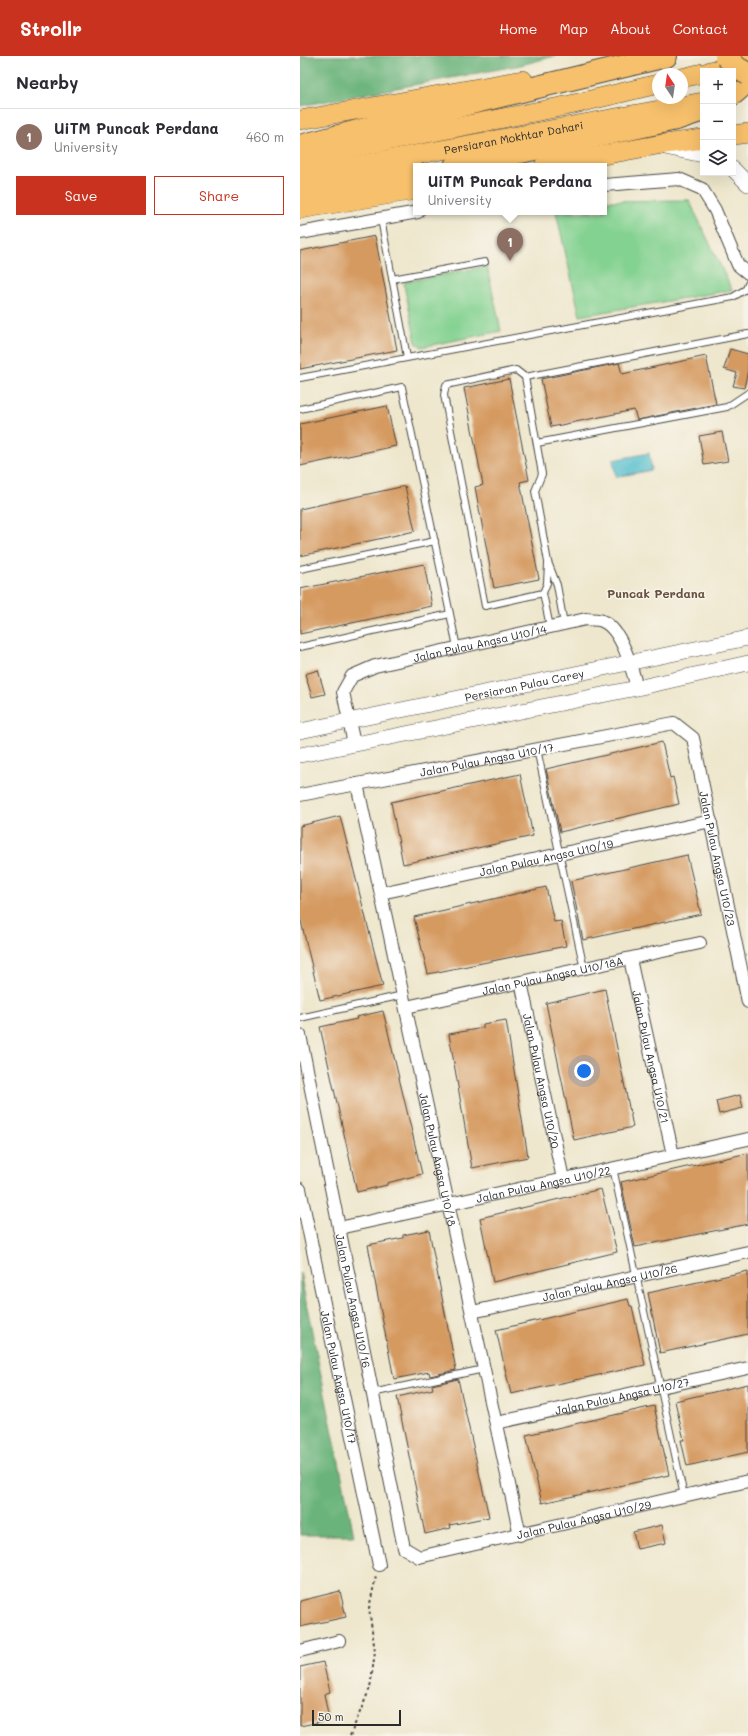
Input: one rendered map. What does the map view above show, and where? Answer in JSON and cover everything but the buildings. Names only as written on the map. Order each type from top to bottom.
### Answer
[{"type":"highway","points":[[300,146],[666,56]]},
{"type":"highway","points":[[726,56],[737,68],[748,74]]},
{"type":"highway","points":[[736,92],[748,81]]},
{"type":"highway","points":[[469,163],[676,119],[700,111]]},
{"type":"highway","points":[[300,192],[413,175]]},
{"type":"main road","points":[[300,120],[478,89],[644,56]]},
{"type":"main road","points":[[723,68],[748,62]]},
{"type":"main road","points":[[688,77],[700,74]]},
{"type":"main road","name":"Persiaran Mokhtar Dahari","points":[[300,158],[570,105],[652,85]]},
{"type":"main road","points":[[736,95],[748,94]]},
{"type":"main road","name":"Persiaran Mokhtar Dahari","points":[[300,176],[700,103]]},
{"type":"main road","points":[[736,135],[748,133]]},
{"type":"main road","points":[[560,163],[657,145],[700,139]]},
{"type":"main road","points":[[300,209],[413,190]]},
{"type":"street","points":[[607,63],[627,56]]},
{"type":"street","points":[[657,145],[700,154]]},
{"type":"street","points":[[736,172],[748,184]]},
{"type":"street","points":[[607,185],[679,179],[702,188],[715,210],[738,265],[748,273]]},
{"type":"street","points":[[300,233],[413,213]]},
{"type":"street","name":"Jalan Pulau Angsa U10/14","points":[[354,744],[343,692],[352,676],[375,666],[586,619],[602,621],[616,633],[631,662],[637,688]]},
{"type":"street","name":"Persiaran Pulau Carey","points":[[300,731],[748,638]]},
{"type":"street","points":[[300,755],[637,688],[748,663]]},
{"type":"street","name":"Jalan Pulau Angsa U10/17","points":[[300,795],[674,723]]},
{"type":"street","name":"Jalan Pulau Angsa U10/23","points":[[674,723],[693,738],[748,1002]]},
{"type":"street","name":"Jalan Pulau Angsa U10/18","points":[[357,784],[520,1535]]},
{"type":"street","name":"Jalan Pulau Angsa U10/19","points":[[381,893],[710,821]]},
{"type":"street","name":"Jalan Pulau Angsa U10/18A","points":[[406,1007],[700,943]]},
{"type":"street","name":"Jalan Pulau Angsa U10/21","points":[[630,959],[673,1155]]},
{"type":"street","name":"Jalan Pulau Angsa U10/20","points":[[521,982],[563,1179]]},
{"type":"street","name":"Jalan Pulau Angsa U10/16","points":[[300,1035],[404,1548],[419,1557]]},
{"type":"street","name":"Jalan Pulau Angsa U10/22","points":[[339,1228],[748,1139]]},
{"type":"street","name":"Jalan Pulau Angsa U10/17","points":[[300,1189],[379,1565]]},
{"type":"street","name":"Jalan Pulau Angsa U10/26","points":[[472,1312],[748,1252]]},
{"type":"street","name":"Jalan Pulau Angsa U10/27","points":[[496,1423],[748,1368]]},
{"type":"street","name":"Jalan Pulau Angsa U10/29","points":[[419,1557],[520,1535],[748,1481]]},
{"type":"street","points":[[300,1651],[339,1641]]},
{"type":"lane","points":[[381,219],[407,357]]},
{"type":"lane","points":[[392,279],[485,262]]},
{"type":"lane","points":[[300,378],[733,297],[746,289],[748,284]]},
{"type":"lane","points":[[525,377],[748,334]]},
{"type":"lane","points":[[543,593],[485,606],[444,396],[446,385],[516,370],[525,377],[542,474],[535,491],[548,562],[556,585],[564,624]]},
{"type":"lane","points":[[300,409],[402,387],[458,647]]},
{"type":"lane","points":[[536,443],[727,407],[748,393]]},
{"type":"lane","points":[[300,569],[435,541]]},
{"type":"lane","points":[[548,562],[547,583],[543,593],[550,627]]},
{"type":"lane","points":[[300,647],[450,614]]},
{"type":"lane","points":[[537,749],[584,969]]},
{"type":"lane","points":[[300,1018],[403,995]]},
{"type":"lane","points":[[613,1168],[684,1496]]},
{"type":"lane","points":[[372,1393],[484,1369]]},
{"type":"path","points":[[350,1736],[370,1688],[375,1652],[369,1608],[379,1565]]},
{"type":"green space","points":[[300,56],[555,56],[521,65],[300,106]]},
{"type":"green space","points":[[689,200],[732,290],[580,316],[557,215],[607,215],[607,201]]},
{"type":"green space","points":[[487,266],[501,331],[422,347],[416,343],[404,285],[405,282]]},
{"type":"green space","points":[[300,1273],[354,1535],[300,1535]]},
{"type":"water","points":[[649,453],[652,470],[616,477],[613,460]]},
{"type":"place","name":"UiTM Puncak Perdana","points":[[510,261]]},
{"type":"district","name":"Puncak Perdana","points":[[656,593]]}]
